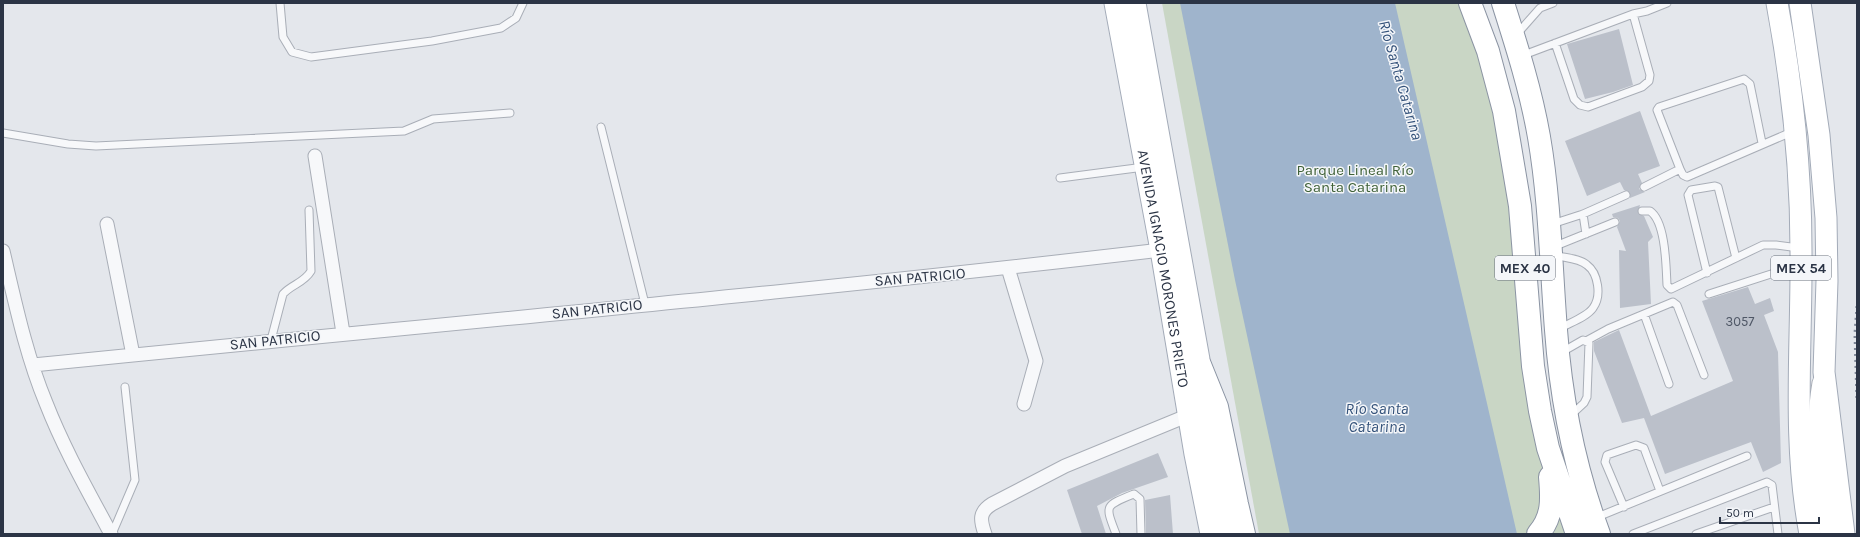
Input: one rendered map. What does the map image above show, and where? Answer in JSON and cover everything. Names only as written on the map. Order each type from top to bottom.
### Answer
[{"type":"highway","name":"MEX 40","points":[[1470,3],[1488,51],[1504,111],[1520,206],[1533,366],[1548,448],[1577,534]]},
{"type":"highway","name":"MEX 40","points":[[1503,3],[1517,46],[1540,138],[1550,225],[1558,354],[1568,418],[1580,478],[1596,527]]},
{"type":"highway","points":[[1200,365],[1217,407],[1236,504],[1244,534]]},
{"type":"highway","points":[[1538,534],[1550,516],[1552,502],[1548,448]]},
{"type":"main road","name":"AVENIDA IGNACIO MORONES PRIETO","points":[[1115,3],[1162,250],[1195,454],[1211,534]]},
{"type":"main road","name":"AVENIDA IGNACIO MORONES PRIETO","points":[[1135,3],[1200,365],[1227,534]]},
{"type":"main road","name":"MEX 54","points":[[1777,3],[1799,167],[1801,256],[1799,388],[1800,460],[1810,534]]},
{"type":"main road","name":"MEX 54","points":[[1800,3],[1819,135],[1826,218],[1827,281],[1824,372],[1844,534]]},
{"type":"main road","points":[[1824,372],[1818,409],[1817,437],[1825,508],[1830,534]]},
{"type":"main road","points":[[1195,454],[1197,534]]},
{"type":"street","points":[[316,156],[344,333]]},
{"type":"street","points":[[107,224],[133,355]]},
{"type":"street","name":"SAN PATRICIO","points":[[33,365],[344,333],[442,326],[1008,268],[1162,250]]},
{"type":"street","points":[[3,251],[8,292],[45,403],[67,454],[112,534]]},
{"type":"street","points":[[1008,268],[1036,361],[1024,404]]},
{"type":"street","points":[[985,534],[981,518],[982,512],[992,504],[1065,466],[1189,415]]},
{"type":"lane","points":[[280,3],[283,37],[292,52],[311,57],[432,41],[501,28],[516,18],[523,3]]},
{"type":"lane","points":[[1517,46],[1538,6],[1553,3]]},
{"type":"lane","points":[[1517,46],[1554,43],[1632,14],[1647,11],[1667,3]]},
{"type":"lane","points":[[1554,43],[1574,99],[1580,106],[1588,107],[1642,87],[1650,81],[1650,75],[1632,14]]},
{"type":"lane","points":[[1762,143],[1750,84],[1744,79],[1659,107],[1657,110],[1680,170],[1683,175],[1687,177],[1762,143],[1795,130]]},
{"type":"lane","points":[[3,133],[81,146],[128,145],[404,131],[433,119],[510,113]]},
{"type":"lane","points":[[601,127],[646,304]]},
{"type":"lane","points":[[1060,178],[1146,166]]},
{"type":"lane","points":[[1644,187],[1680,170]]},
{"type":"lane","points":[[1707,272],[1688,195],[1691,190],[1715,186],[1718,187],[1736,258]]},
{"type":"lane","points":[[1550,225],[1583,214],[1626,195]]},
{"type":"lane","points":[[271,340],[282,294],[287,289],[307,278],[311,271],[309,210]]},
{"type":"lane","points":[[1642,211],[1650,210],[1656,217],[1664,239],[1667,285],[1670,289],[1673,289],[1763,245],[1776,245],[1801,256]]},
{"type":"lane","points":[[1583,214],[1586,234]]},
{"type":"lane","points":[[1551,251],[1615,222]]},
{"type":"lane","points":[[1551,251],[1587,264],[1592,270],[1598,289],[1598,298],[1593,309],[1556,331]]},
{"type":"lane","points":[[1709,294],[1801,256]]},
{"type":"lane","points":[[1558,354],[1583,340],[1586,341],[1670,302],[1677,305],[1704,375]]},
{"type":"lane","points":[[1644,314],[1669,384]]},
{"type":"lane","points":[[1568,418],[1584,403],[1587,397],[1588,343],[1586,341]]},
{"type":"lane","points":[[112,534],[134,480],[125,387]]},
{"type":"lane","points":[[1624,507],[1605,462],[1607,455],[1640,445],[1644,448],[1660,492]]},
{"type":"lane","points":[[1596,527],[1624,507],[1747,456]]},
{"type":"lane","points":[[1633,534],[1767,482],[1772,485],[1778,534]]},
{"type":"lane","points":[[1116,534],[1108,512],[1109,508],[1116,502],[1134,494],[1140,499],[1141,534]]},
{"type":"lane","points":[[1696,534],[1774,507]]},
{"type":"green space","name":"Río Santa Catarina","points":[[1162,3],[1469,3],[1500,99],[1569,534],[1259,534]]},
{"type":"water","name":"Río Santa Catarina","points":[[1180,3],[1395,3],[1517,534],[1290,534],[1235,280]]},
{"type":"building","points":[[1619,29],[1633,85],[1585,99],[1567,44]]},
{"type":"building","points":[[1640,111],[1660,166],[1638,174],[1642,183],[1639,189],[1645,192],[1630,198],[1630,193],[1624,190],[1620,182],[1587,196],[1565,141]]},
{"type":"building","points":[[1640,205],[1638,213],[1644,216],[1653,237],[1648,242],[1651,304],[1620,308],[1619,250],[1626,251],[1617,227],[1620,221],[1618,218],[1613,217],[1612,214]]},
{"type":"building","points":[[1748,287],[1755,304],[1770,298],[1774,311],[1764,315],[1778,352],[1781,463],[1763,472],[1751,442],[1665,474],[1644,418],[1622,423],[1594,351],[1594,342],[1619,330],[1651,416],[1733,381],[1702,301]]},
{"type":"building","points":[[1158,453],[1168,477],[1122,493],[1097,506],[1106,534],[1082,534],[1067,490]]},
{"type":"building","points":[[1170,495],[1173,534],[1146,534],[1145,500]]},
{"type":"railway","points":[[1857,306],[1855,334],[1857,401]]},
{"type":"park label","name":"Parque Lineal Río Santa Catarina","points":[[1355,178]]}]
